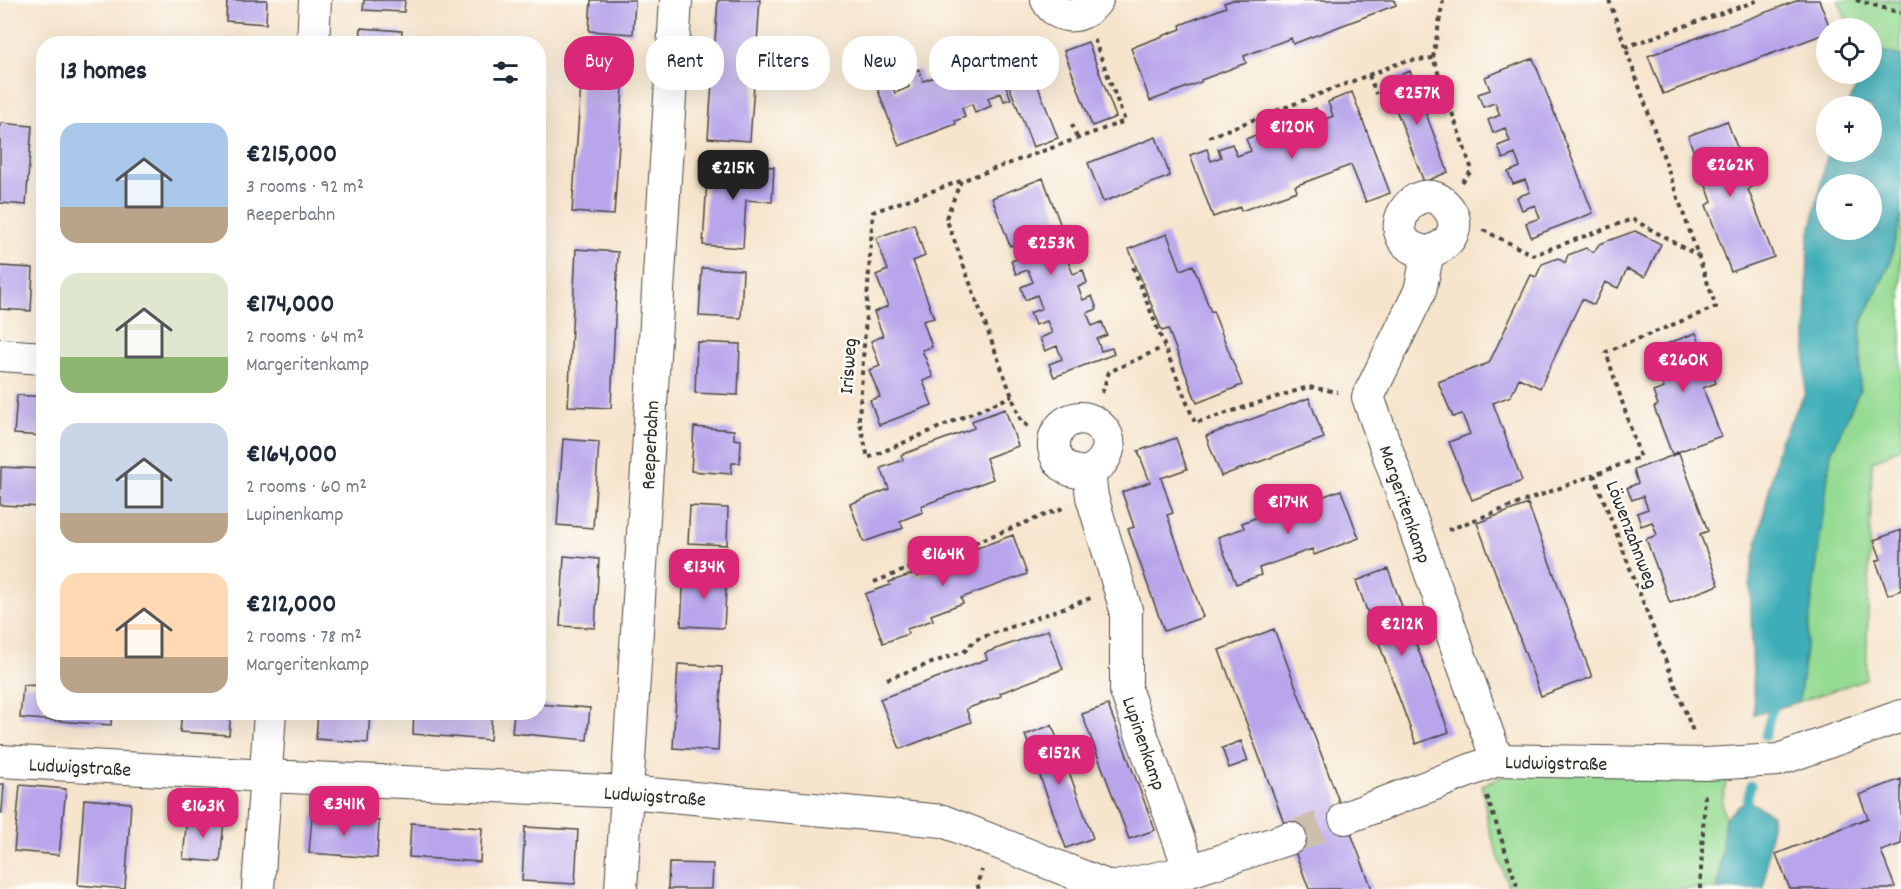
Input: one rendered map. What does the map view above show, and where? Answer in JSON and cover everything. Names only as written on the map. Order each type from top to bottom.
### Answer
[{"type":"street","points":[[313,36],[315,0]]},
{"type":"street","name":"Reeperbahn","points":[[621,889],[676,0]]},
{"type":"street","points":[[1047,0],[1050,6],[1059,13],[1070,16],[1089,7]]},
{"type":"street","points":[[1426,197],[1436,199],[1450,214],[1453,234],[1438,250],[1428,252],[1418,251],[1408,245],[1402,236],[1400,226],[1401,215],[1407,206],[1426,197]]},
{"type":"street","points":[[1368,397],[1420,291],[1428,252]]},
{"type":"street","points":[[0,355],[36,357]]},
{"type":"street","name":"Margeritenkamp","points":[[1368,397],[1419,541],[1486,764]]},
{"type":"street","points":[[1084,418],[1094,421],[1108,437],[1108,448],[1106,458],[1091,485],[1079,473],[1068,470],[1060,464],[1055,454],[1054,443],[1063,424],[1073,419],[1084,418]]},
{"type":"street","name":"Lupinenkamp","points":[[1091,485],[1126,610],[1126,691],[1190,871]]},
{"type":"street","name":"Ludwigstraße","points":[[1345,818],[1486,764],[1706,764],[1778,760],[1901,716]]},
{"type":"street","points":[[258,889],[270,720]]},
{"type":"street","name":"Ludwigstraße","points":[[0,761],[266,776],[628,792],[943,820],[1112,888],[1190,871],[1290,838]]},
{"type":"path","points":[[1443,0],[1433,58],[1472,170],[1450,214],[1533,255],[1632,219],[1697,255]]},
{"type":"path","name":"Löwenzahnweg","points":[[1609,0],[1716,307],[1606,352],[1640,457],[1594,475],[1706,764]]},
{"type":"path","points":[[1625,47],[1759,0]]},
{"type":"path","points":[[1856,0],[1901,13]]},
{"type":"path","name":"Irisweg","points":[[1012,396],[868,458],[859,418],[873,212],[1125,121],[1093,35],[1089,7]]},
{"type":"path","points":[[1209,137],[1402,62],[1433,58]]},
{"type":"path","points":[[1369,75],[1376,94]]},
{"type":"path","points":[[1072,124],[1077,138]]},
{"type":"path","points":[[961,181],[946,218],[1021,421],[1054,443]]},
{"type":"path","points":[[1132,267],[1195,423],[1308,387],[1368,397]]},
{"type":"path","points":[[1094,421],[1109,372],[1164,347]]},
{"type":"path","points":[[1419,541],[1594,475]]},
{"type":"path","points":[[873,582],[1091,485]]},
{"type":"path","points":[[887,679],[964,651],[975,640],[1120,587]]},
{"type":"path","points":[[1486,764],[1518,889]]},
{"type":"path","points":[[1700,889],[1706,764]]},
{"type":"green space","points":[[1838,0],[1901,0],[1901,56],[1882,51],[1882,18],[1846,18]]},
{"type":"green space","points":[[1901,215],[1901,447],[1872,462],[1866,679],[1799,702],[1808,593],[1831,452],[1860,389],[1861,324],[1889,266]]},
{"type":"green space","points":[[1519,769],[1728,774],[1722,803],[1725,818],[1718,889],[1509,889],[1488,825],[1482,785]]},
{"type":"water","points":[[1882,51],[1901,56],[1901,215],[1889,266],[1861,324],[1860,389],[1831,453],[1799,702],[1754,715],[1750,577],[1779,443],[1805,393],[1808,241],[1816,205],[1816,240],[1882,240],[1882,174],[1823,174],[1826,162],[1882,162],[1882,96],[1852,96],[1855,84],[1882,84]]},
{"type":"water","points":[[1747,800],[1772,815],[1764,889],[1718,889],[1725,818]]},
{"type":"building","points":[[227,0],[267,0],[266,24],[226,21]]},
{"type":"building","points":[[364,0],[405,0],[404,12],[363,10]]},
{"type":"building","points":[[591,0],[635,0],[633,34],[589,31]]},
{"type":"building","points":[[718,0],[760,0],[757,36],[736,36],[736,90],[754,90],[750,141],[708,138],[711,90],[724,90],[724,36],[715,36]]},
{"type":"building","points":[[1233,0],[1394,0],[1396,5],[1293,44],[1291,38],[1244,56],[1246,63],[1150,101],[1131,48],[1181,29],[1180,25],[1226,7],[1224,3]]},
{"type":"building","points":[[1799,0],[1819,0],[1826,18],[1816,18],[1816,37],[1663,94],[1648,56]]},
{"type":"building","points":[[361,28],[402,31],[402,36],[360,36]]},
{"type":"building","points":[[1088,42],[1116,117],[1092,126],[1064,51]]},
{"type":"building","points":[[1533,58],[1593,213],[1531,237],[1526,223],[1540,218],[1535,205],[1522,210],[1517,197],[1530,192],[1525,180],[1513,184],[1508,172],[1520,167],[1515,154],[1503,159],[1498,146],[1510,141],[1505,128],[1493,133],[1488,120],[1500,115],[1495,103],[1483,107],[1478,94],[1490,90],[1485,77]]},
{"type":"building","points":[[919,69],[923,81],[929,79],[929,90],[1008,90],[1011,99],[1004,101],[1001,93],[988,98],[991,106],[975,113],[972,104],[962,108],[965,117],[955,121],[956,124],[899,146],[878,90],[894,90],[895,93],[902,90],[917,90],[917,70]]},
{"type":"building","points":[[1410,71],[1448,172],[1424,182],[1385,81]]},
{"type":"building","points":[[581,90],[623,90],[614,215],[572,212]]},
{"type":"building","points":[[1011,90],[1039,90],[1058,138],[1033,147]]},
{"type":"building","points":[[1352,92],[1390,193],[1366,202],[1351,165],[1295,186],[1297,191],[1241,211],[1240,207],[1213,217],[1190,155],[1207,149],[1211,161],[1221,157],[1218,149],[1232,144],[1237,156],[1251,151],[1246,139],[1260,133],[1265,146],[1279,141],[1272,124],[1286,119],[1291,132],[1304,127],[1299,115],[1316,108],[1321,121],[1333,116],[1328,102]]},
{"type":"building","points":[[1727,121],[1752,187],[1748,189],[1774,257],[1731,272],[1706,205],[1712,202],[1688,136]]},
{"type":"building","points":[[0,123],[32,126],[26,205],[0,203]]},
{"type":"building","points":[[1156,137],[1170,176],[1103,202],[1088,163]]},
{"type":"building","points":[[708,163],[774,167],[772,202],[746,200],[743,248],[703,245]]},
{"type":"building","points":[[1043,178],[1061,226],[1065,224],[1068,232],[1059,235],[1064,248],[1073,245],[1078,257],[1068,261],[1073,274],[1083,270],[1087,283],[1078,287],[1083,300],[1092,296],[1097,309],[1087,313],[1092,326],[1102,322],[1107,335],[1097,339],[1101,351],[1112,348],[1114,354],[1054,377],[1049,364],[1062,359],[1057,346],[1045,351],[1040,338],[1052,333],[1047,321],[1035,325],[1030,313],[1042,308],[1037,295],[1025,300],[1021,287],[1033,282],[1028,270],[1016,274],[1011,261],[1023,257],[1017,243],[1010,246],[992,198]]},
{"type":"building","points":[[914,224],[925,256],[913,261],[934,318],[923,321],[932,347],[922,350],[933,377],[923,381],[932,405],[879,425],[870,400],[880,397],[869,370],[880,366],[871,341],[883,336],[874,312],[888,306],[876,275],[888,270],[876,238]]},
{"type":"building","points":[[1635,231],[1661,244],[1645,277],[1627,269],[1618,288],[1605,282],[1594,305],[1582,299],[1540,388],[1519,378],[1511,396],[1493,403],[1522,481],[1472,500],[1449,442],[1470,434],[1462,414],[1453,417],[1438,382],[1489,363],[1531,275],[1536,277],[1542,264],[1558,258],[1565,263],[1568,255],[1586,248],[1594,252],[1599,244]]},
{"type":"building","points":[[1167,234],[1181,270],[1193,265],[1242,385],[1197,403],[1168,329],[1162,331],[1129,249]]},
{"type":"building","points":[[576,249],[618,252],[611,408],[568,406]]},
{"type":"building","points":[[0,266],[33,268],[31,311],[0,309]]},
{"type":"building","points":[[702,268],[743,270],[741,318],[699,316]]},
{"type":"building","points":[[1696,333],[1716,383],[1703,388],[1721,436],[1672,454],[1654,407],[1658,405],[1653,392],[1664,388],[1659,376],[1648,380],[1644,367],[1655,362],[1650,350]]},
{"type":"building","points":[[697,342],[740,344],[738,395],[695,393]]},
{"type":"building","points":[[17,395],[36,396],[36,435],[14,434]]},
{"type":"building","points":[[1309,398],[1324,438],[1221,476],[1206,436]]},
{"type":"building","points":[[1005,409],[1018,446],[986,458],[993,479],[921,506],[923,512],[900,521],[903,528],[864,542],[850,504],[889,489],[881,468],[903,460],[901,455],[974,428],[972,421]]},
{"type":"building","points":[[694,427],[734,430],[734,439],[741,440],[740,463],[732,463],[731,474],[691,471]]},
{"type":"building","points":[[1176,438],[1187,469],[1161,478],[1173,513],[1167,515],[1203,617],[1164,631],[1128,529],[1134,527],[1122,492],[1150,482],[1138,451]]},
{"type":"building","points":[[563,439],[599,442],[593,528],[557,525]]},
{"type":"building","points":[[1679,453],[1708,531],[1700,534],[1719,585],[1670,603],[1646,539],[1657,535],[1652,522],[1641,526],[1637,513],[1648,509],[1643,496],[1632,500],[1627,488],[1638,483],[1634,470]]},
{"type":"building","points":[[1,467],[36,469],[36,507],[0,505]]},
{"type":"building","points":[[1341,490],[1359,538],[1314,555],[1312,549],[1259,568],[1261,575],[1236,584],[1218,537],[1244,528],[1242,523],[1295,503],[1296,506]]},
{"type":"building","points":[[1528,504],[1592,677],[1541,696],[1477,523]]},
{"type":"building","points":[[690,506],[728,508],[727,545],[688,543]]},
{"type":"building","points":[[1901,530],[1901,590],[1888,595],[1876,561],[1881,559],[1874,540]]},
{"type":"building","points":[[1013,535],[1027,574],[961,598],[963,603],[931,615],[933,620],[907,629],[908,634],[883,643],[865,594],[890,585],[889,582],[916,573],[917,577],[950,565],[947,559]]},
{"type":"building","points":[[564,556],[599,559],[595,628],[560,626]]},
{"type":"building","points":[[1388,569],[1449,732],[1416,744],[1356,581]]},
{"type":"building","points":[[684,571],[727,573],[724,628],[681,626]]},
{"type":"building","points":[[1274,629],[1372,889],[1309,889],[1219,650]]},
{"type":"building","points":[[1048,630],[1063,669],[1000,693],[1001,696],[966,709],[971,722],[900,749],[880,699],[987,659],[985,653]]},
{"type":"building","points":[[678,664],[722,667],[718,751],[673,748]]},
{"type":"building","points":[[23,685],[36,686],[36,719],[20,718]]},
{"type":"building","points":[[546,705],[590,708],[587,740],[512,733],[513,720],[546,720]]},
{"type":"building","points":[[1108,705],[1155,830],[1129,839],[1082,714]]},
{"type":"building","points":[[46,720],[111,720],[111,725]]},
{"type":"building","points":[[181,720],[230,720],[229,735],[180,732]]},
{"type":"building","points":[[317,720],[369,720],[368,743],[316,739]]},
{"type":"building","points":[[414,720],[491,720],[490,740],[413,734]]},
{"type":"building","points":[[1052,725],[1093,838],[1066,848],[1025,735]]},
{"type":"building","points":[[1241,741],[1248,761],[1229,768],[1222,748]]},
{"type":"building","points":[[1901,779],[1901,844],[1881,851],[1895,887],[1889,889],[1790,889],[1776,854],[1868,818],[1859,795]]},
{"type":"building","points":[[0,784],[4,784],[2,813],[0,813]]},
{"type":"building","points":[[20,785],[66,789],[59,855],[14,851]]},
{"type":"building","points":[[84,799],[131,803],[125,889],[78,885]]},
{"type":"building","points":[[187,816],[224,820],[220,862],[183,859]]},
{"type":"building","points":[[312,816],[379,821],[377,858],[309,853]]},
{"type":"building","points":[[411,823],[482,828],[480,862],[409,857]]},
{"type":"building","points":[[525,827],[578,830],[575,884],[522,881]]},
{"type":"building","points":[[669,863],[713,864],[712,889],[668,889]]},
{"type":"waterway","points":[[1765,736],[1772,710]]},
{"type":"waterway","points":[[1747,800],[1751,785]]},
{"type":"tunnel","points":[[1290,838],[1345,818]]}]
